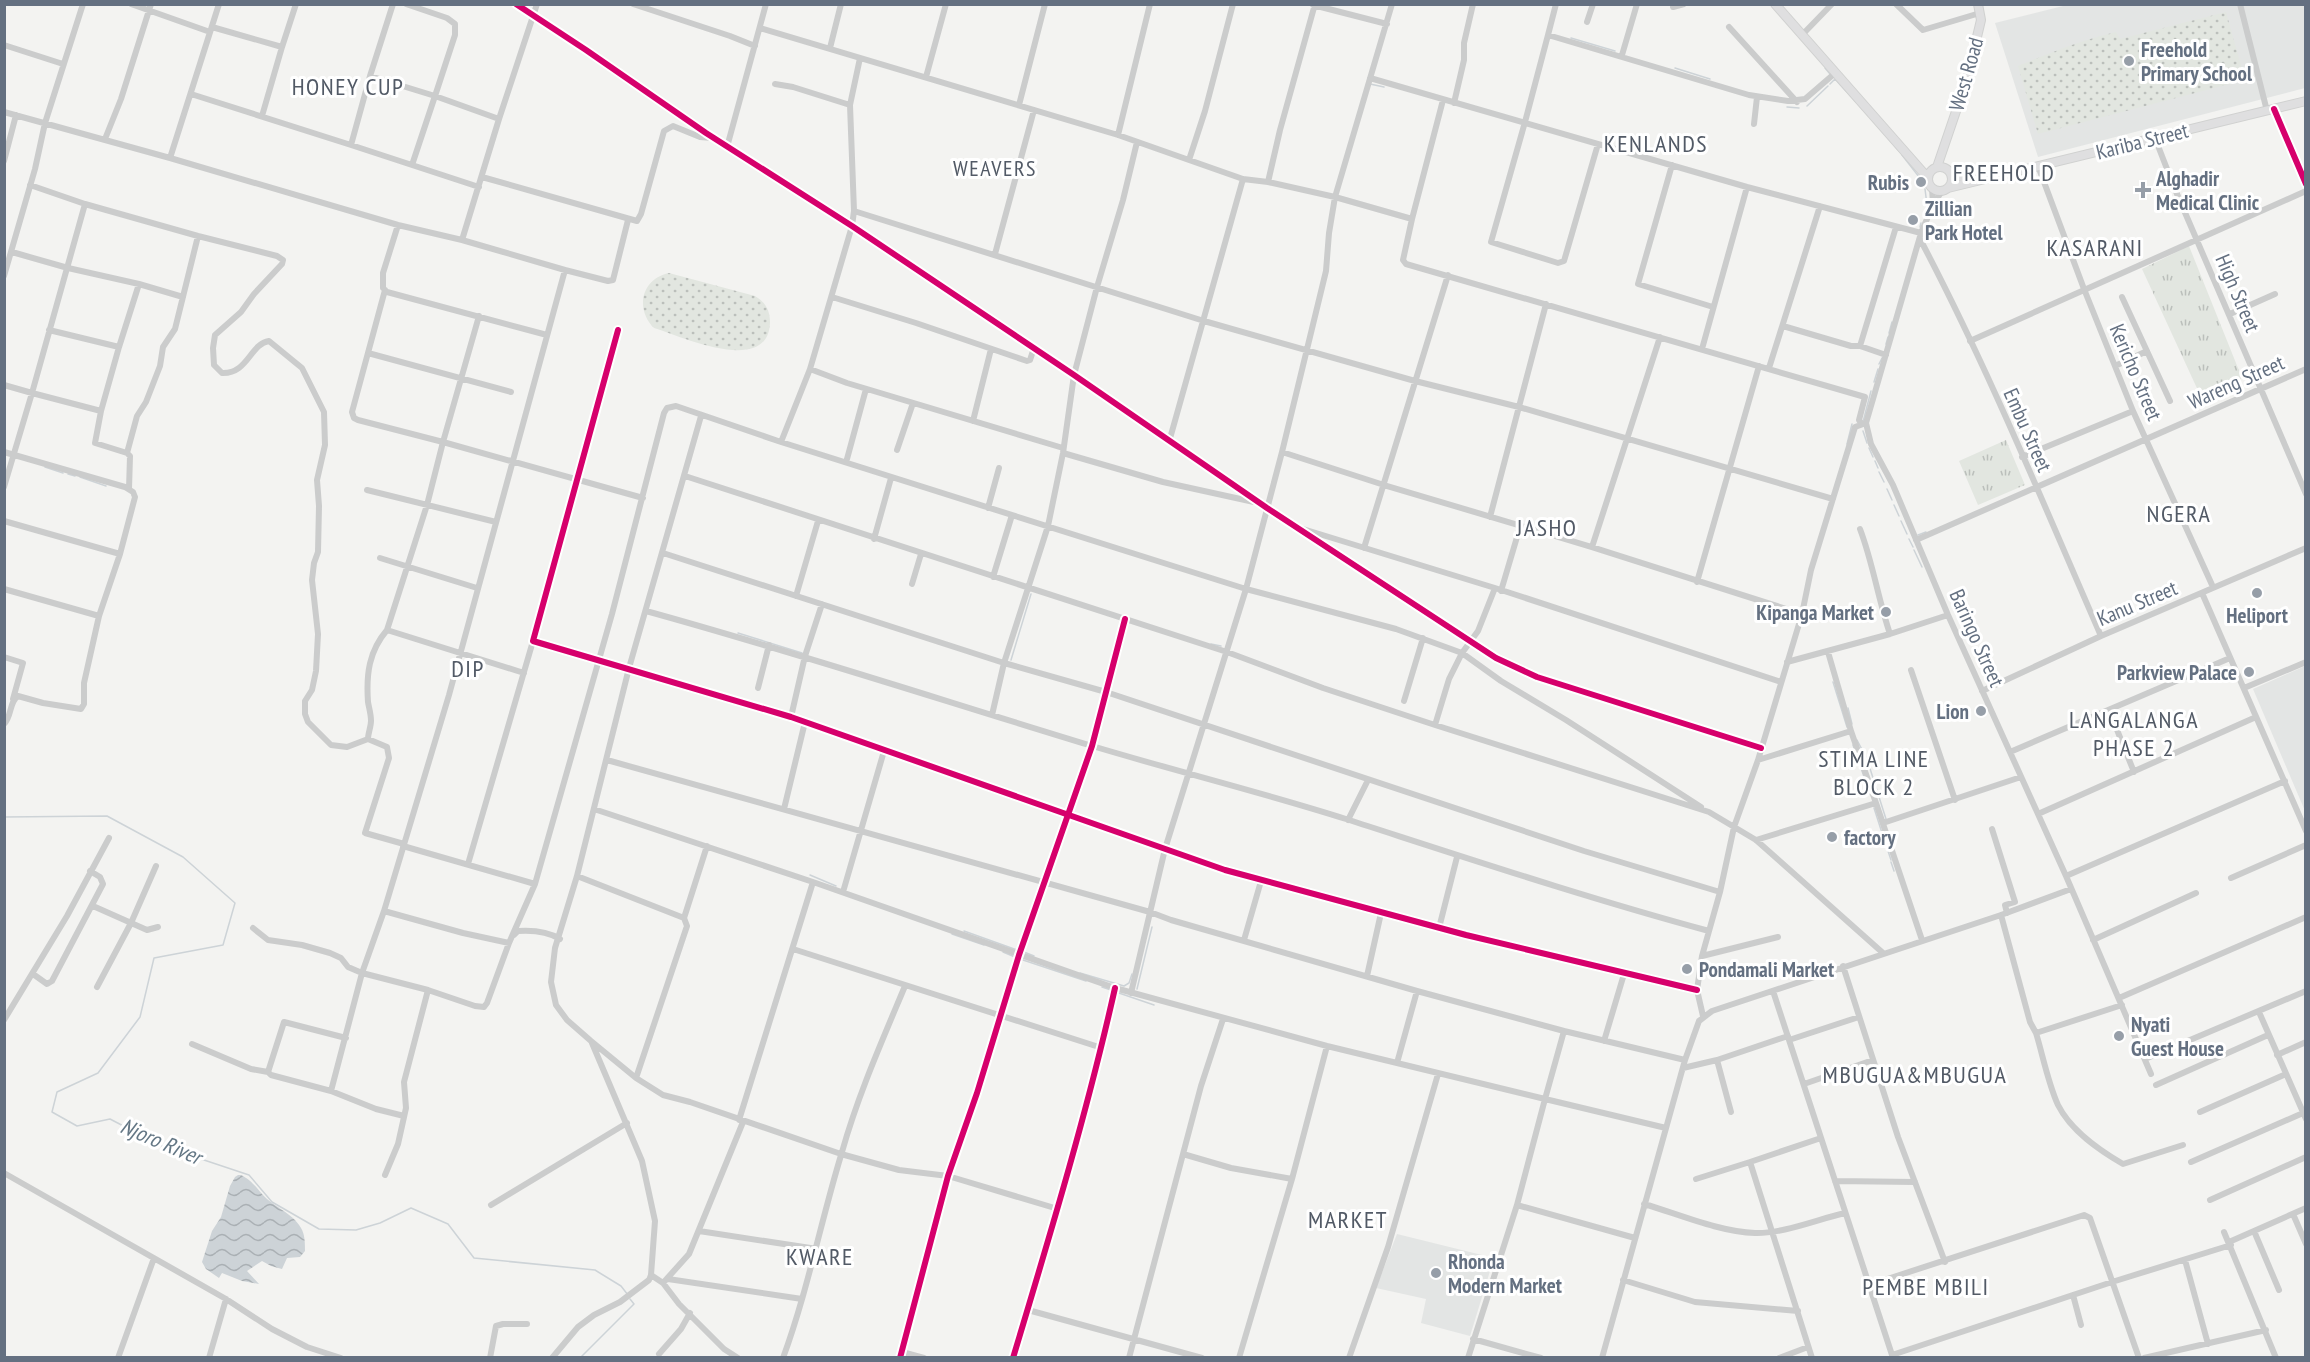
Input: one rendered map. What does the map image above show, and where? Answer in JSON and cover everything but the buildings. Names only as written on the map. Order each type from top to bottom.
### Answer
[{"type":"street","points":[[4,276],[45,123],[83,4]]},
{"type":"street","points":[[131,4],[150,8],[211,29],[282,46]]},
{"type":"street","points":[[170,158],[219,4]]},
{"type":"street","points":[[262,116],[296,4]]},
{"type":"street","points":[[351,146],[393,4]]},
{"type":"street","points":[[406,4],[447,18],[455,24],[455,35],[412,165]]},
{"type":"street","points":[[516,4],[713,138],[852,226],[1293,526],[1471,643],[1507,664],[1537,677],[1761,748]]},
{"type":"street","points":[[462,240],[537,4]]},
{"type":"street","points":[[633,4],[755,46]]},
{"type":"street","points":[[728,147],[766,4]]},
{"type":"street","points":[[830,48],[842,4]]},
{"type":"street","points":[[926,77],[946,4]]},
{"type":"street","points":[[1019,105],[1045,4]]},
{"type":"street","points":[[1118,135],[1150,4]]},
{"type":"street","points":[[1189,160],[1205,111],[1233,4]]},
{"type":"street","points":[[1131,993],[1166,849],[1246,589],[1308,350],[1328,262],[1329,232],[1335,197],[1392,4]]},
{"type":"street","points":[[1454,103],[1473,4]]},
{"type":"street","points":[[1556,4],[1491,238],[1492,243],[1558,263],[1564,261],[1598,144]]},
{"type":"street","points":[[1587,22],[1593,4]]},
{"type":"street","points":[[1622,56],[1637,4]]},
{"type":"street","points":[[1673,8],[1684,4]]},
{"type":"street","points":[[1775,4],[1834,74],[1915,163],[1932,171],[1949,172],[1979,181]]},
{"type":"street","points":[[1802,34],[1832,4]]},
{"type":"street","points":[[1896,4],[1923,30],[1979,9]]},
{"type":"street","points":[[2240,4],[2271,110],[2306,184]]},
{"type":"street","points":[[1268,182],[1314,5],[1387,24]]},
{"type":"street","points":[[105,139],[121,99],[150,8]]},
{"type":"street","name":"West Road","points":[[1932,171],[1946,143],[1967,79],[1980,25],[1979,9]]},
{"type":"street","points":[[1729,27],[1797,102]]},
{"type":"street","points":[[760,28],[1118,135],[1243,179],[1268,182],[1335,197],[1412,219]]},
{"type":"street","points":[[1548,35],[1756,97],[1797,102],[1811,95],[1834,74]]},
{"type":"street","points":[[4,45],[63,64]]},
{"type":"street","points":[[781,442],[810,369],[852,226],[854,211],[850,105],[860,58]]},
{"type":"street","points":[[370,76],[499,119]]},
{"type":"street","points":[[1370,78],[1921,236]]},
{"type":"street","points":[[776,84],[850,105]]},
{"type":"street","points":[[191,94],[479,187]]},
{"type":"street","points":[[1754,124],[1756,97]]},
{"type":"street","points":[[1443,100],[1403,262],[1865,397],[1859,420],[1864,423]]},
{"type":"street","name":"Kariba Street","points":[[1945,189],[2306,101]]},
{"type":"street","points":[[995,254],[1034,110]]},
{"type":"street","points":[[4,112],[105,139],[398,225],[462,240],[608,281],[613,280],[628,220]]},
{"type":"street","points":[[4,161],[16,115]]},
{"type":"street","points":[[482,177],[637,221],[641,214],[664,131],[673,126],[700,137],[713,138]]},
{"type":"street","name":"High Street","points":[[2155,138],[2306,495]]},
{"type":"street","points":[[992,715],[1004,663],[1048,526],[1063,450],[1074,375],[1137,142]]},
{"type":"street","name":"West Road","points":[[1945,189],[1952,182],[1946,143]]},
{"type":"street","points":[[1672,165],[1638,284],[1713,307]]},
{"type":"street","name":"Kericho Street","points":[[2038,166],[2133,411],[2213,587]]},
{"type":"street","points":[[1932,171],[1933,205]]},
{"type":"street","points":[[1169,442],[1243,179]]},
{"type":"street","points":[[30,185],[86,204],[277,256],[283,260],[241,312],[215,335],[213,348],[214,365],[222,373],[233,372],[242,366],[264,342],[269,341],[302,368],[324,412],[325,445],[317,480],[318,552],[312,580],[318,634],[316,671],[312,690],[305,701],[305,714],[308,722],[331,744],[347,747],[368,739],[387,747],[389,758],[365,833],[535,884]]},
{"type":"street","points":[[1702,349],[1747,187]]},
{"type":"street","points":[[1932,188],[1945,189]]},
{"type":"street","points":[[1703,1016],[1697,990],[1701,956],[1720,892],[1734,827],[1758,760],[1802,614],[1811,570],[1855,427],[1864,423],[1921,236],[1933,205],[1945,189]]},
{"type":"street","points":[[1970,340],[2306,191]]},
{"type":"street","points":[[4,487],[86,204]]},
{"type":"street","points":[[1769,368],[1820,206]]},
{"type":"street","points":[[854,211],[1204,321],[1414,381],[1519,407],[1833,499]]},
{"type":"street","points":[[398,225],[383,273],[382,285],[387,292],[547,335]]},
{"type":"street","points":[[1860,346],[1896,227]]},
{"type":"street","points":[[127,453],[137,416],[146,402],[160,366],[163,347],[175,329],[198,236]]},
{"type":"street","name":"Embu Street","points":[[1921,236],[2037,488],[2101,636]]},
{"type":"street","points":[[12,252],[183,297]]},
{"type":"street","points":[[331,1091],[362,973],[384,911],[530,404],[565,270]]},
{"type":"street","points":[[1364,548],[1448,275]]},
{"type":"street","points":[[129,489],[131,459],[127,453],[95,442],[100,411],[139,285]]},
{"type":"street","points":[[385,290],[352,412],[354,418],[643,498]]},
{"type":"street","points":[[2230,314],[2275,294]]},
{"type":"street","points":[[832,297],[1028,361],[1034,348]]},
{"type":"street","points":[[2122,297],[2170,401]]},
{"type":"street","points":[[1490,518],[1546,304]]},
{"type":"street","points":[[368,739],[371,723],[368,671],[372,651],[387,630],[408,568],[479,316]]},
{"type":"street","points":[[1784,326],[1886,355]]},
{"type":"street","points":[[49,330],[119,347]]},
{"type":"street","points":[[468,864],[578,481],[618,330]]},
{"type":"street","points":[[1592,547],[1660,337]]},
{"type":"street","points":[[973,422],[991,349]]},
{"type":"street","points":[[2115,366],[2147,351]]},
{"type":"street","points":[[368,353],[511,392]]},
{"type":"street","points":[[1697,582],[1759,366]]},
{"type":"street","points":[[810,369],[866,389],[1163,482],[1258,502]]},
{"type":"street","name":"Wareng Street","points":[[1916,540],[2306,369]]},
{"type":"street","points":[[4,385],[100,411]]},
{"type":"street","points":[[847,459],[866,389]]},
{"type":"street","points":[[897,450],[913,403]]},
{"type":"street","points":[[253,928],[268,940],[302,945],[330,953],[341,958],[348,968],[362,973],[428,990],[475,1006],[483,1006],[489,1000],[509,943],[535,884],[667,408],[676,406],[891,478],[1246,589],[1423,638],[1462,653],[1501,681],[1756,840],[1883,953]]},
{"type":"street","points":[[2022,457],[2133,411]]},
{"type":"street","points":[[701,416],[629,668],[577,876],[560,939],[555,948],[551,976],[555,1000],[567,1020],[636,1078],[663,1095],[690,1102],[841,1154],[899,1170],[948,1176],[1058,1209]]},
{"type":"street","name":"Baringo Street","points":[[1864,423],[1871,444],[1893,484],[1948,615],[2066,876],[2151,1074]]},
{"type":"street","points":[[4,452],[129,489],[135,497],[120,554],[99,616],[84,683],[84,704],[81,709],[43,703],[18,696],[13,700]]},
{"type":"street","points":[[1282,452],[1384,486],[1592,547],[1802,614]]},
{"type":"street","points":[[988,508],[999,468]]},
{"type":"street","points":[[685,476],[1227,652],[1323,688],[1590,776],[1708,812]]},
{"type":"street","points":[[874,539],[891,478]]},
{"type":"street","points":[[367,490],[496,522]]},
{"type":"street","points":[[993,577],[1012,515]]},
{"type":"street","points":[[4,521],[120,554]]},
{"type":"street","points":[[796,596],[818,521]]},
{"type":"street","points":[[1293,526],[1498,589],[1781,682]]},
{"type":"street","points":[[1435,725],[1449,679],[1462,653],[1471,643],[1498,589],[1520,527]]},
{"type":"street","points":[[1860,528],[1872,560],[1878,600],[1890,634]]},
{"type":"street","name":"Kanu Street","points":[[1982,691],[2101,636],[2306,548]]},
{"type":"street","points":[[663,553],[1004,663],[1106,693],[1584,851],[1720,892]]},
{"type":"street","points":[[912,584],[921,554]]},
{"type":"street","points":[[380,558],[477,588]]},
{"type":"street","points":[[4,589],[99,616]]},
{"type":"street","points":[[2202,593],[2306,831]]},
{"type":"street","points":[[790,717],[805,656],[822,604]]},
{"type":"street","points":[[646,611],[769,645],[1092,746],[1188,772],[1348,820],[1457,856],[1709,930]]},
{"type":"street","points":[[1787,662],[1890,634],[1948,615]]},
{"type":"street","points":[[924,1358],[901,1355],[948,1176],[977,1093],[1019,955],[1092,746],[1125,619]]},
{"type":"street","points":[[387,630],[524,673]]},
{"type":"street","points":[[1404,701],[1423,638]]},
{"type":"street","points":[[533,641],[790,717],[1225,870],[1439,928],[1697,990]]},
{"type":"street","points":[[758,688],[769,645]]},
{"type":"street","points":[[1828,652],[1851,731],[1922,940]]},
{"type":"street","points":[[4,657],[22,663],[8,720],[4,724]]},
{"type":"street","points":[[2010,752],[2230,658]]},
{"type":"street","points":[[2244,688],[2306,662]]},
{"type":"street","points":[[1911,670],[1955,800]]},
{"type":"street","points":[[2109,710],[2134,772]]},
{"type":"street","points":[[2038,814],[2256,717]]},
{"type":"street","points":[[784,809],[805,722]]},
{"type":"street","points":[[1758,760],[1851,731]]},
{"type":"street","points":[[843,892],[884,751]]},
{"type":"street","points":[[607,760],[1150,912],[1417,991],[1564,1031],[1685,1060]]},
{"type":"street","points":[[1883,823],[2021,777]]},
{"type":"street","points":[[1348,820],[1368,780]]},
{"type":"street","points":[[2066,876],[2284,781]]},
{"type":"street","points":[[1756,840],[1876,803]]},
{"type":"street","points":[[594,808],[1131,993],[1397,1064],[1666,1128]]},
{"type":"street","points":[[1992,830],[2015,902],[2005,905],[2004,914],[2031,1022],[2060,1107],[2082,1134],[2101,1151],[2123,1164],[2183,1145]]},
{"type":"street","points":[[4,1020],[33,974],[109,838]]},
{"type":"street","points":[[2231,878],[2306,845]]},
{"type":"street","points":[[636,1078],[687,926],[684,918],[707,846]]},
{"type":"street","points":[[1439,928],[1457,856]]},
{"type":"street","points":[[97,987],[156,866]]},
{"type":"street","points":[[33,974],[47,984],[52,981],[104,882],[90,871]]},
{"type":"street","points":[[577,876],[684,918]]},
{"type":"street","points":[[1244,940],[1261,880]]},
{"type":"street","points":[[666,1281],[689,1254],[741,1121],[813,882]]},
{"type":"street","points":[[1602,1358],[1685,1060],[1703,1016],[2071,889]]},
{"type":"street","points":[[2093,940],[2196,893]]},
{"type":"street","points":[[93,906],[147,930],[158,927]]},
{"type":"street","points":[[384,911],[509,943]]},
{"type":"street","points":[[1367,976],[1381,913]]},
{"type":"street","points":[[2036,1033],[2120,1001],[2306,917]]},
{"type":"street","points":[[514,935],[518,931],[528,931],[552,934],[560,939]]},
{"type":"street","points":[[1701,956],[1778,937]]},
{"type":"street","points":[[793,949],[1102,1048]]},
{"type":"street","points":[[1843,966],[1915,1182],[1945,1262]]},
{"type":"street","points":[[1604,1041],[1624,974]]},
{"type":"street","points":[[783,1358],[817,1249],[857,1100],[905,986]]},
{"type":"street","points":[[1013,1358],[1058,1209],[1102,1048],[1115,988]]},
{"type":"street","points":[[385,1175],[398,1144],[406,1108],[404,1082],[414,1051],[428,990]]},
{"type":"street","points":[[1397,1064],[1417,991]]},
{"type":"street","points":[[1773,991],[1893,1356],[2230,1244],[2306,1208]]},
{"type":"street","points":[[2145,1059],[2306,991]]},
{"type":"street","points":[[2191,1162],[2304,1116],[2259,1012]]},
{"type":"street","points":[[1683,1068],[1859,1017]]},
{"type":"street","points":[[1129,1358],[1201,1086],[1223,1019]]},
{"type":"street","points":[[268,1072],[284,1022],[345,1038]]},
{"type":"street","points":[[1468,1358],[1516,1205],[1564,1031]]},
{"type":"street","points":[[2157,1085],[2268,1035]]},
{"type":"street","points":[[552,1358],[578,1327],[594,1315],[620,1302],[644,1284],[651,1275],[654,1221],[642,1161],[591,1041]]},
{"type":"street","points":[[2277,1055],[2306,1042]]},
{"type":"street","points":[[192,1044],[251,1069],[331,1091],[404,1116]]},
{"type":"street","points":[[1239,1358],[1292,1179],[1327,1046]]},
{"type":"street","points":[[1717,1060],[1731,1112]]},
{"type":"street","points":[[1804,1084],[1873,1060]]},
{"type":"street","points":[[1349,1358],[1358,1326],[1388,1247],[1438,1074]]},
{"type":"street","points":[[2200,1112],[2286,1074]]},
{"type":"street","points":[[491,1205],[627,1123]]},
{"type":"street","points":[[1696,1179],[1821,1138]]},
{"type":"street","points":[[1183,1154],[1231,1168],[1292,1179]]},
{"type":"street","points":[[2210,1200],[2306,1157]]},
{"type":"street","points":[[1750,1162],[1812,1358]]},
{"type":"street","points":[[4,1182],[6,1173],[226,1299],[272,1329],[307,1347],[341,1358]]},
{"type":"street","points":[[1835,1181],[1915,1182]]},
{"type":"street","points":[[1644,1204],[1725,1228],[1754,1233],[1773,1231],[1845,1213]]},
{"type":"street","points":[[1516,1205],[1635,1238]]},
{"type":"street","points":[[2293,1214],[2306,1244]]},
{"type":"street","points":[[1869,1285],[1945,1262],[2075,1216],[2084,1215],[2090,1218],[2139,1358]]},
{"type":"street","points":[[699,1231],[817,1249]]},
{"type":"street","points":[[2254,1231],[2279,1290]]},
{"type":"street","points":[[2224,1232],[2276,1358]]},
{"type":"street","points":[[118,1358],[154,1258]]},
{"type":"street","points":[[2185,1260],[2208,1344]]},
{"type":"street","points":[[651,1275],[666,1281],[802,1299]]},
{"type":"street","points":[[1623,1280],[1695,1302],[1798,1311]]},
{"type":"street","points":[[666,1281],[679,1304],[724,1349],[738,1358]]},
{"type":"street","points":[[2073,1295],[2081,1325]]},
{"type":"street","points":[[209,1358],[226,1299]]},
{"type":"street","points":[[1028,1310],[1202,1358]]},
{"type":"street","points":[[659,1354],[681,1329],[690,1313]]},
{"type":"street","points":[[490,1358],[496,1326],[527,1324]]},
{"type":"street","points":[[2144,1358],[2266,1330]]},
{"type":"street","points":[[1473,1339],[1541,1358]]},
{"type":"street","points":[[1779,1358],[1808,1347]]},
{"type":"shaded area","name":"Freehold Primary School","points":[[2067,5],[2305,5],[2305,88],[2038,157],[1995,23]]},
{"type":"shaded area","points":[[2305,666],[2305,811],[2253,689]]},
{"type":"shaded area","name":"Rhonda Modern Market","points":[[1397,1234],[1494,1258],[1470,1336],[1421,1323],[1426,1299],[1376,1288]]},
{"type":"green space","points":[[2226,12],[2245,80],[2038,134],[2018,66],[2103,35],[2116,32],[2120,39]]},
{"type":"green space","points":[[2189,246],[2242,378],[2201,397],[2142,269]]},
{"type":"green space","points":[[669,273],[759,298],[769,314],[770,322],[766,338],[755,347],[740,350],[721,349],[654,328],[644,312],[644,296],[652,281]]},
{"type":"green space","points":[[2006,440],[2025,485],[1978,505],[1959,461]]},
{"type":"water","points":[[238,1175],[248,1179],[266,1199],[293,1218],[304,1236],[305,1251],[300,1257],[287,1258],[282,1269],[262,1261],[247,1271],[259,1284],[242,1281],[222,1273],[219,1278],[206,1269],[202,1262],[212,1231],[221,1217],[230,1186]]},
{"type":"waterway","points":[[1571,38],[1615,51]]},
{"type":"waterway","points":[[1675,68],[1710,79]]},
{"type":"waterway","points":[[1825,68],[1830,74]]},
{"type":"waterway","points":[[1830,84],[1835,79],[1866,113]]},
{"type":"waterway","points":[[1370,84],[1384,87]]},
{"type":"waterway","points":[[1807,106],[1828,86]]},
{"type":"waterway","points":[[1787,107],[1799,108]]},
{"type":"waterway","points":[[1874,122],[1899,151]]},
{"type":"waterway","points":[[1902,155],[1923,182]]},
{"type":"waterway","points":[[1924,213],[1927,205],[1925,189]]},
{"type":"waterway","points":[[1920,227],[1921,223]]},
{"type":"waterway","points":[[1889,333],[1892,322]]},
{"type":"waterway","points":[[1886,344],[1888,337]]},
{"type":"waterway","points":[[1879,364],[1882,358]]},
{"type":"waterway","points":[[1874,382],[1878,369]]},
{"type":"waterway","points":[[1863,422],[1871,391]]},
{"type":"waterway","points":[[1847,444],[1852,424]]},
{"type":"waterway","points":[[1863,431],[1867,443]]},
{"type":"waterway","points":[[1869,448],[1873,457]]},
{"type":"waterway","points":[[1875,461],[1878,468]]},
{"type":"waterway","points":[[45,467],[63,473]]},
{"type":"waterway","points":[[1879,472],[1884,482]]},
{"type":"waterway","points":[[68,474],[75,476]]},
{"type":"waterway","points":[[80,477],[106,486]]},
{"type":"waterway","points":[[1887,489],[1892,500]]},
{"type":"waterway","points":[[1894,505],[1899,516]]},
{"type":"waterway","points":[[1901,521],[1907,534]]},
{"type":"waterway","points":[[1918,535],[1926,532]]},
{"type":"waterway","points":[[1909,539],[1913,547]]},
{"type":"waterway","points":[[1914,550],[1922,567]]},
{"type":"waterway","points":[[1011,660],[1031,594]]},
{"type":"waterway","points":[[738,633],[802,653]]},
{"type":"waterway","points":[[1211,644],[1221,646]]},
{"type":"waterway","points":[[1833,682],[1847,727]]},
{"type":"waterway","points":[[1848,708],[1852,724]]},
{"type":"waterway","points":[[1857,740],[1867,759],[1886,819]]},
{"type":"waterway","points":[[1853,745],[1870,794]]},
{"type":"waterway","points":[[887,748],[895,750]]},
{"type":"waterway","points":[[1874,808],[1883,836]]},
{"type":"waterway","name":"Njoro River","points":[[4,817],[107,816],[183,857],[235,903],[223,945],[154,958],[140,1017],[98,1073],[57,1092],[52,1112],[77,1126],[110,1119],[162,1146],[249,1175],[272,1202],[319,1229],[356,1230],[380,1223],[411,1208],[448,1224],[474,1258],[595,1270],[621,1286],[628,1295]]},
{"type":"waterway","points":[[1883,839],[1885,843]]},
{"type":"waterway","points":[[1886,845],[1891,860]]},
{"type":"waterway","points":[[1891,862],[1894,871]]},
{"type":"waterway","points":[[810,875],[836,886]]},
{"type":"waterway","points":[[1137,989],[1152,927]]},
{"type":"waterway","points":[[964,931],[1017,950]]},
{"type":"waterway","points":[[952,934],[984,945]]},
{"type":"waterway","points":[[1003,952],[1015,957]]},
{"type":"waterway","points":[[1024,952],[1034,956]]},
{"type":"waterway","points":[[1020,959],[1086,981]]},
{"type":"waterway","points":[[1080,973],[1124,986],[1129,983],[1132,974]]},
{"type":"waterway","points":[[1102,987],[1111,990]]},
{"type":"waterway","points":[[1116,992],[1154,1005]]},
{"type":"waterway","name":"Njoro River","points":[[580,1358],[634,1304],[630,1299]]},
{"type":"cycle path","points":[[516,4],[706,133],[852,226],[1267,508],[1496,658],[1537,677],[1761,748]]},
{"type":"cycle path","points":[[2274,109],[2306,184]]},
{"type":"cycle path","points":[[618,330],[533,641],[791,717],[1225,870],[1466,935],[1697,990]]},
{"type":"cycle path","points":[[900,1358],[948,1176],[977,1093],[1019,955],[1092,746],[1125,619]]},
{"type":"cycle path","points":[[1013,1358],[1080,1128],[1115,988]]},
{"type":"place","name":"Freehold Primary School","points":[[2129,61]]},
{"type":"place","name":"Rubis","points":[[1921,182]]},
{"type":"place","name":"Alghadir Medical Clinic","points":[[2143,190]]},
{"type":"place","name":"Zillian Park Hotel","points":[[1913,220]]},
{"type":"place","name":"Heliport","points":[[2257,593]]},
{"type":"place","name":"Kipanga Market","points":[[1886,612]]},
{"type":"place","name":"Parkview Palace","points":[[2249,672]]},
{"type":"place","name":"Lion","points":[[1981,711]]},
{"type":"place","name":"factory","points":[[1832,837]]},
{"type":"place","name":"Pondamali Market","points":[[1687,969]]},
{"type":"place","name":"Nyati Guest House","points":[[2119,1036]]},
{"type":"place","name":"Rhonda Modern Market","points":[[1436,1273]]},
{"type":"district","name":"HONEY CUP","points":[[348,86]]},
{"type":"district","name":"KENLANDS","points":[[1656,143]]},
{"type":"district","name":"WEAVERS","points":[[995,168]]},
{"type":"district","name":"FREEHOLD","points":[[2004,172]]},
{"type":"district","name":"KASARANI","points":[[2095,247]]},
{"type":"district","name":"NGERA","points":[[2179,513]]},
{"type":"district","name":"JASHO","points":[[1547,527]]},
{"type":"district","name":"DIP","points":[[468,668]]},
{"type":"district","name":"LANGALANGA PHASE 2","points":[[2134,733]]},
{"type":"district","name":"STIMA LINE BLOCK 2","points":[[1874,772]]},
{"type":"district","name":"MBUGUA&MBUGUA","points":[[1915,1074]]},
{"type":"district","name":"MARKET","points":[[1348,1219]]},
{"type":"district","name":"KWARE","points":[[820,1256]]},
{"type":"district","name":"PEMBE MBILI","points":[[1926,1286]]}]
